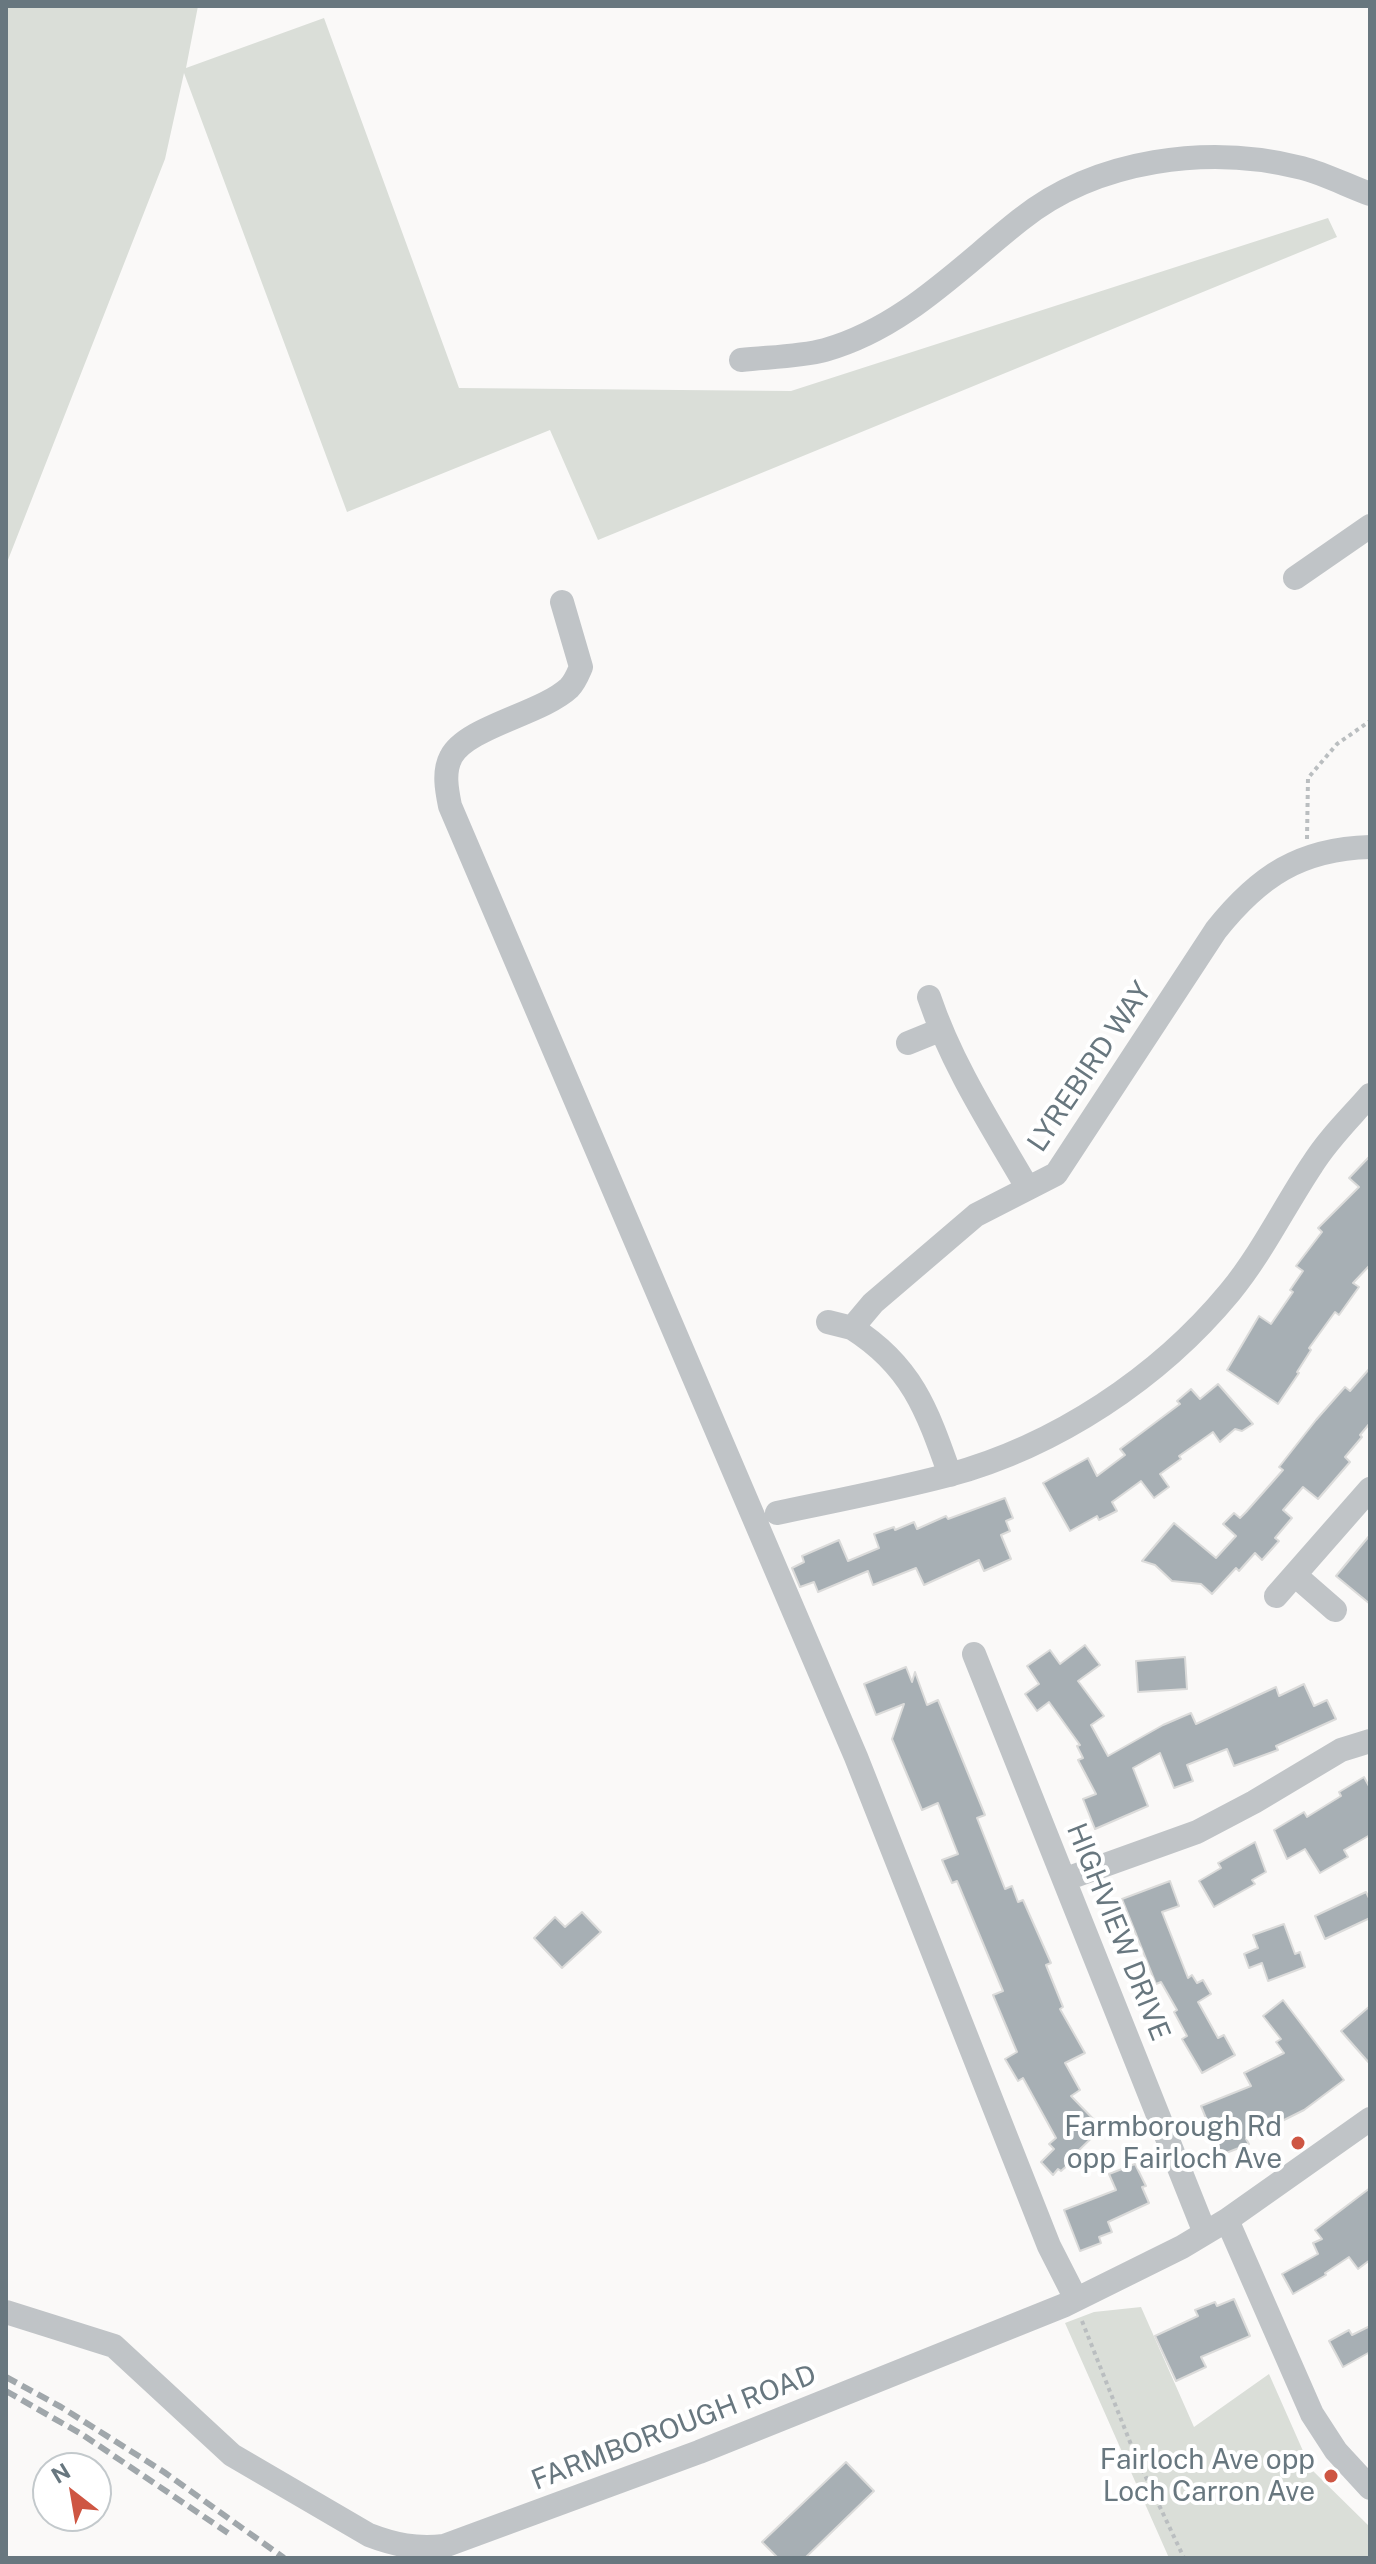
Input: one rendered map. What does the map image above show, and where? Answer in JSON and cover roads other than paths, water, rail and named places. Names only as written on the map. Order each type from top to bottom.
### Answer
[{"type":"street","points":[[741,360],[823,351],[869,333],[912,309],[1033,211],[1092,180],[1139,165],[1176,159],[1225,157],[1273,162],[1304,169],[1370,194]]},
{"type":"street","points":[[1295,578],[1370,526]]},
{"type":"street","points":[[562,602],[581,667],[572,686],[554,700],[472,736],[451,756],[445,782],[450,806],[856,1757],[1049,2246],[1076,2299]]},
{"type":"street","name":"LYREBIRD WAY","points":[[852,1328],[873,1303],[976,1215],[1056,1174],[1216,930],[1237,904],[1269,877],[1308,856],[1370,847]]},
{"type":"street","points":[[929,997],[940,1030],[972,1093],[1027,1187]]},
{"type":"street","points":[[908,1043],[940,1030]]},
{"type":"street","points":[[777,1513],[950,1475],[1005,1456],[1048,1436],[1102,1404],[1173,1351],[1232,1290],[1328,1142],[1370,1095]]},
{"type":"street","points":[[828,1322],[852,1328],[877,1344],[908,1378],[931,1422],[950,1475]]},
{"type":"street","points":[[1276,1596],[1370,1489]]},
{"type":"street","points":[[1296,1576],[1335,1610]]},
{"type":"street","name":"HIGHVIEW DRIVE","points":[[974,1654],[1205,2233]]},
{"type":"street","points":[[1066,1879],[1197,1832],[1341,1750],[1370,1741]]},
{"type":"street","name":"FARMBOROUGH ROAD","points":[[6,2312],[114,2346],[232,2455],[369,2535],[418,2548],[444,2546],[685,2457],[1076,2299],[1227,2220],[1370,2119]]},
{"type":"street","points":[[1227,2220],[1312,2414],[1336,2451],[1368,2484]]},
{"type":"railway","points":[[6,2377],[61,2407],[164,2472],[284,2558]]},
{"type":"railway","points":[[6,2391],[83,2435],[228,2533]]},
{"type":"place","name":"Farmborough Rd opp Fairloch Ave","points":[[1298,2143]]},
{"type":"place","name":"Fairloch Ave opp Loch Carron Ave","points":[[1331,2476]]}]
